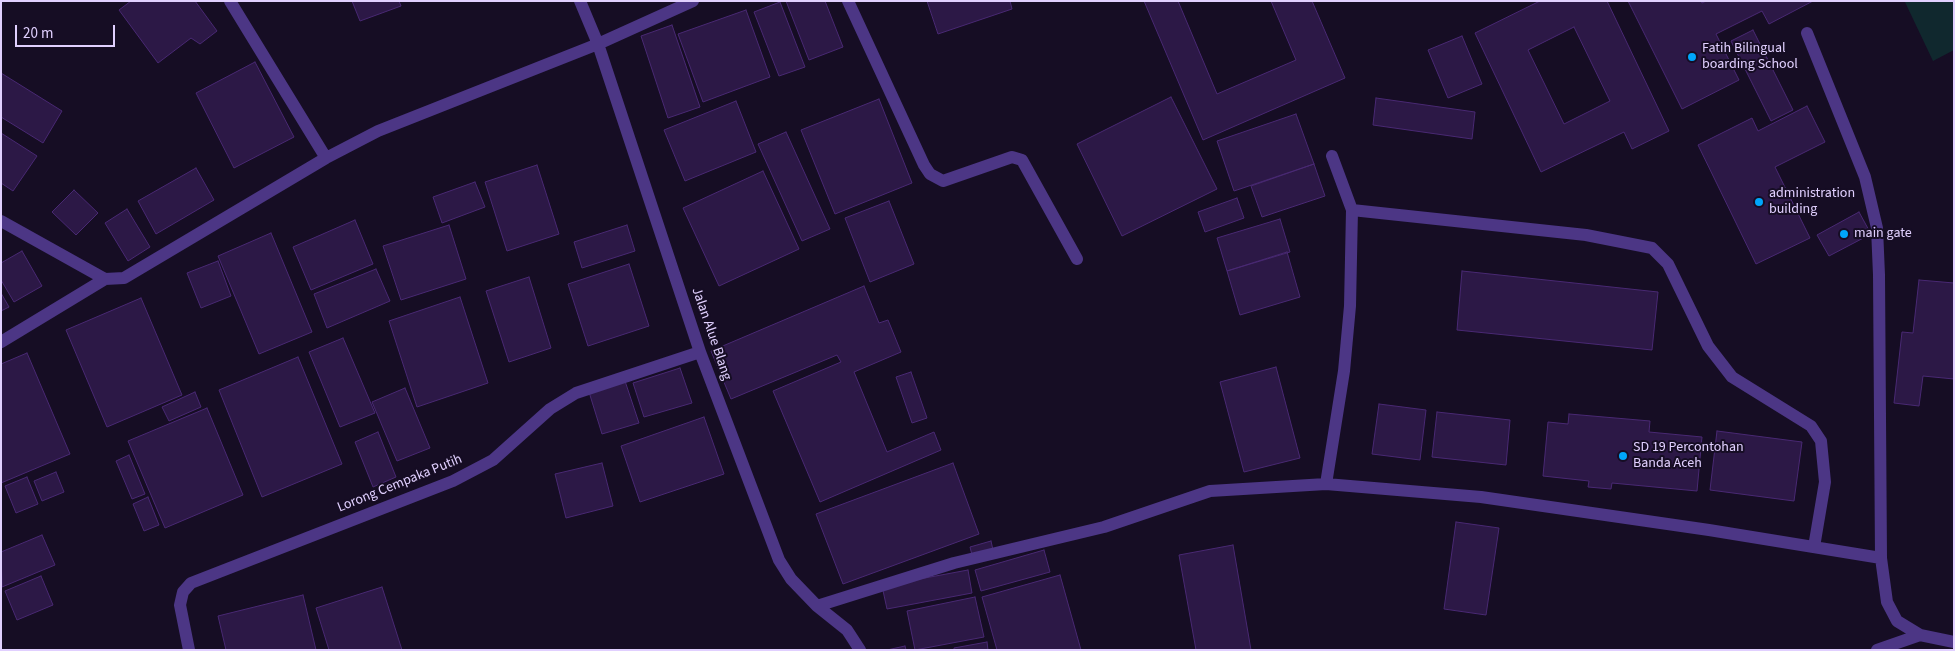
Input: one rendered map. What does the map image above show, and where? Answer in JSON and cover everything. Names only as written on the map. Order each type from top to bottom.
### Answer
[{"type":"street","points":[[230,1],[326,158]]},
{"type":"street","name":"Jalan Alue Blang","points":[[580,1],[598,44],[700,352],[779,560],[791,579],[817,606],[847,630],[860,650]]},
{"type":"street","points":[[1,342],[105,279],[124,278],[326,158],[378,131],[598,44],[693,1]]},
{"type":"street","points":[[848,1],[924,165],[930,174],[943,181],[1012,157],[1022,160],[1077,259]]},
{"type":"street","points":[[1807,33],[1865,177],[1877,228],[1881,558],[1888,602],[1898,621],[1920,635],[1954,642]]},
{"type":"street","points":[[1326,484],[1344,362],[1350,306],[1352,210],[1332,156]]},
{"type":"street","points":[[1352,210],[1586,235],[1652,248],[1668,264],[1708,346],[1732,376],[1812,426],[1821,441],[1825,482],[1814,547]]},
{"type":"street","points":[[1,221],[105,279]]},
{"type":"street","name":"Lorong Cempaka Putih","points":[[189,650],[180,605],[183,592],[191,583],[453,481],[493,460],[550,408],[576,393],[700,352]]},
{"type":"street","points":[[817,606],[954,564],[1104,528],[1210,490],[1326,484],[1481,497],[1881,558]]},
{"type":"street","points":[[1877,650],[1920,635]]},
{"type":"green space","points":[[1954,1],[1954,50],[1933,61],[1905,2]]},
{"type":"building","points":[[131,1],[195,1],[217,31],[200,44],[191,38],[158,63],[119,10]]},
{"type":"building","points":[[352,1],[399,1],[401,6],[360,21]]},
{"type":"building","points":[[786,1],[825,1],[843,47],[809,60]]},
{"type":"building","points":[[927,1],[1010,1],[1012,9],[938,34]]},
{"type":"building","points":[[1144,1],[1178,1],[1217,94],[1296,60],[1271,1],[1312,1],[1345,78],[1203,140]]},
{"type":"building","points":[[1540,1],[1607,1],[1669,131],[1632,149],[1624,132],[1541,172],[1475,33]],"holes":[[[1574,27],[1610,101],[1564,124],[1528,50]]]},
{"type":"building","name":"Fatih Bilingual boarding School","points":[[1628,1],[1701,1],[1702,3],[1706,1],[1813,1],[1769,24],[1762,11],[1716,34],[1739,80],[1682,109]]},
{"type":"building","points":[[780,2],[805,67],[779,76],[754,12]]},
{"type":"building","points":[[746,10],[770,77],[703,102],[678,34]]},
{"type":"building","points":[[672,25],[700,107],[668,118],[641,36]]},
{"type":"building","points":[[1753,30],[1793,110],[1771,121],[1731,41]]},
{"type":"building","points":[[1462,36],[1482,84],[1448,98],[1428,50]]},
{"type":"building","points":[[255,62],[294,137],[234,168],[196,93]]},
{"type":"building","points":[[1,73],[62,111],[43,143],[1,117]]},
{"type":"building","points":[[1171,97],[1217,189],[1122,236],[1077,144]]},
{"type":"building","points":[[1376,98],[1475,112],[1472,139],[1373,125]]},
{"type":"building","points":[[879,99],[912,183],[835,214],[801,130]]},
{"type":"building","points":[[736,101],[756,152],[685,181],[664,130]]},
{"type":"building","name":"administration building","points":[[1807,106],[1825,142],[1775,167],[1810,238],[1756,264],[1698,145],[1752,118],[1758,131]]},
{"type":"building","points":[[1296,114],[1314,164],[1234,191],[1217,141]]},
{"type":"building","points":[[786,132],[830,229],[802,241],[758,144]]},
{"type":"building","points":[[1,133],[37,156],[13,191],[1,183]]},
{"type":"building","points":[[1314,164],[1325,196],[1262,217],[1251,186]]},
{"type":"building","points":[[537,165],[559,234],[507,251],[485,182]]},
{"type":"building","points":[[196,168],[214,200],[156,234],[138,201]]},
{"type":"building","points":[[763,171],[799,249],[719,286],[683,208]]},
{"type":"building","points":[[475,182],[485,207],[442,223],[433,197]]},
{"type":"building","points":[[74,190],[98,213],[76,235],[52,212]]},
{"type":"building","points":[[1237,198],[1244,218],[1205,232],[1198,212]]},
{"type":"building","points":[[889,201],[914,264],[870,282],[845,218]]},
{"type":"building","points":[[127,209],[150,247],[128,261],[105,223]]},
{"type":"building","name":"main gate","points":[[1859,212],[1871,234],[1829,256],[1817,235]]},
{"type":"building","points":[[1280,219],[1290,252],[1227,271],[1217,238]]},
{"type":"building","points":[[355,220],[373,264],[311,290],[293,247]]},
{"type":"building","points":[[449,225],[466,279],[401,300],[383,246]]},
{"type":"building","points":[[627,225],[635,251],[582,268],[574,242]]},
{"type":"building","points":[[271,233],[312,332],[259,354],[218,256]]},
{"type":"building","points":[[22,251],[42,286],[14,302],[1,280],[1,263]]},
{"type":"building","points":[[1287,252],[1300,297],[1240,315],[1227,271]]},
{"type":"building","points":[[218,261],[231,296],[201,308],[187,273]]},
{"type":"building","points":[[629,264],[649,326],[588,346],[568,284]]},
{"type":"building","points":[[376,269],[390,301],[327,328],[314,294]]},
{"type":"building","points":[[1462,271],[1658,292],[1652,350],[1457,330]]},
{"type":"building","points":[[529,277],[551,348],[509,362],[486,291]]},
{"type":"building","points":[[1919,280],[1954,283],[1954,379],[1923,376],[1919,406],[1894,403],[1902,332],[1913,333]]},
{"type":"building","points":[[864,286],[879,323],[888,320],[901,352],[854,372],[887,452],[934,432],[941,450],[820,502],[773,391],[841,362],[837,355],[731,399],[711,351]]},
{"type":"building","points":[[1,293],[9,307],[1,311]]},
{"type":"building","points":[[460,297],[488,383],[417,407],[389,321]]},
{"type":"building","points":[[141,298],[182,395],[107,427],[66,330]]},
{"type":"building","points":[[343,338],[375,413],[340,427],[309,352]]},
{"type":"building","points":[[27,353],[70,454],[1,483],[1,364]]},
{"type":"building","points":[[298,357],[342,464],[262,497],[219,390]]},
{"type":"building","points":[[1276,367],[1300,458],[1244,472],[1220,382]]},
{"type":"building","points":[[680,368],[692,403],[644,417],[633,383]]},
{"type":"building","points":[[911,372],[927,418],[912,423],[896,377]]},
{"type":"building","points":[[625,381],[639,423],[602,434],[589,392]]},
{"type":"building","points":[[405,388],[430,448],[397,461],[372,402]]},
{"type":"building","points":[[195,392],[201,407],[169,421],[162,407]]},
{"type":"building","points":[[1379,404],[1426,410],[1420,460],[1372,454]]},
{"type":"building","points":[[207,408],[243,495],[165,528],[128,441]]},
{"type":"building","points":[[1437,412],[1510,420],[1506,465],[1432,457]]},
{"type":"building","name":"SD 19 Percontohan Banda Aceh","points":[[1569,414],[1650,421],[1649,432],[1702,437],[1697,491],[1612,483],[1611,489],[1588,487],[1589,481],[1543,476],[1548,422],[1568,424]]},
{"type":"building","points":[[704,417],[724,474],[640,502],[621,446]]},
{"type":"building","points":[[1717,431],[1802,442],[1794,501],[1710,490]]},
{"type":"building","points":[[378,432],[396,477],[373,487],[355,442]]},
{"type":"building","points":[[129,455],[145,494],[132,499],[116,461]]},
{"type":"building","points":[[602,463],[613,506],[566,518],[555,474]]},
{"type":"building","points":[[953,463],[979,534],[843,584],[816,514]]},
{"type":"building","points":[[56,472],[64,492],[42,501],[34,481]]},
{"type":"building","points":[[27,477],[38,504],[16,513],[5,486]]},
{"type":"building","points":[[148,497],[159,525],[144,531],[133,504]]},
{"type":"building","points":[[1456,522],[1499,528],[1486,615],[1444,609]]},
{"type":"building","points":[[42,535],[55,565],[2,587],[1,552]]},
{"type":"building","points":[[991,541],[993,550],[972,555],[970,547]]},
{"type":"building","points":[[1233,545],[1251,650],[1196,650],[1179,555]]},
{"type":"building","points":[[1044,550],[1050,572],[981,591],[975,570]]},
{"type":"building","points":[[968,570],[972,593],[887,609],[882,586]]},
{"type":"building","points":[[1060,575],[1081,650],[997,650],[982,597]]},
{"type":"building","points":[[41,576],[53,605],[17,620],[5,591]]},
{"type":"building","points":[[382,587],[402,650],[329,650],[316,608]]},
{"type":"building","points":[[303,595],[316,650],[226,650],[218,616]]},
{"type":"building","points":[[975,597],[984,637],[915,650],[907,611]]},
{"type":"building","points":[[987,642],[988,650],[954,650],[954,648]]},
{"type":"building","points":[[905,646],[906,650],[887,650]]},
{"type":"place","name":"Fatih Bilingual boarding School","points":[[1692,57]]},
{"type":"place","name":"administration building","points":[[1759,202]]},
{"type":"place","name":"main gate","points":[[1844,234]]},
{"type":"place","name":"SD 19 Percontohan Banda Aceh","points":[[1623,456]]}]
